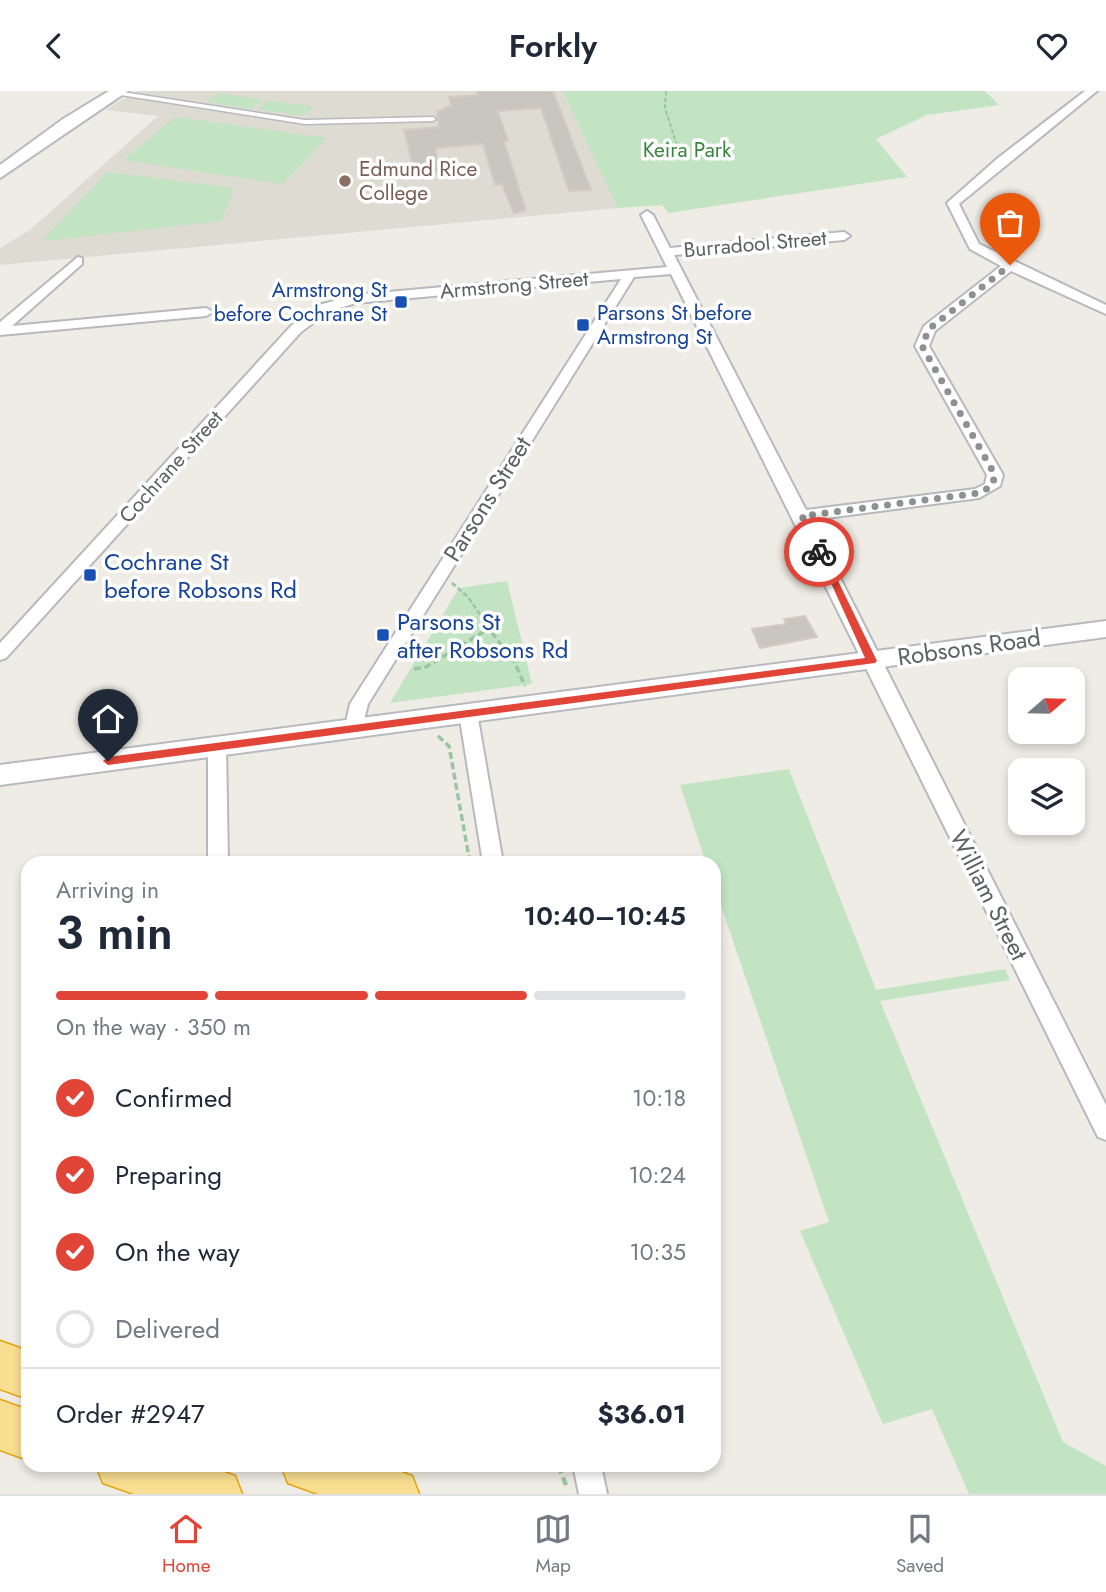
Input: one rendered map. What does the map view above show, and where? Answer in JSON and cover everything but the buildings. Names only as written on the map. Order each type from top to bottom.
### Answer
[{"type":"highway","points":[[0,1366],[21,1372]]},
{"type":"highway","points":[[0,1427],[21,1434]]},
{"type":"highway","points":[[144,1472],[217,1494]]},
{"type":"highway","points":[[327,1472],[394,1494]]},
{"type":"main road","points":[[0,173],[118,92]]},
{"type":"main road","name":"Robsons Road","points":[[0,775],[1106,629]]},
{"type":"street","points":[[1092,91],[1002,160],[953,203],[974,246],[1106,310]]},
{"type":"street","name":"William Street","points":[[646,215],[802,516],[1106,1129]]},
{"type":"street","name":"Burradool Street","points":[[667,252],[844,236]]},
{"type":"street","points":[[0,330],[78,261]]},
{"type":"street","points":[[802,516],[979,493],[992,486],[995,475],[922,346],[929,329],[1010,265]]},
{"type":"street","name":"Armstrong Street","points":[[355,299],[673,269]]},
{"type":"street","name":"Parsons Street","points":[[354,727],[359,704],[630,274]]},
{"type":"street","name":"Cochrane Street","points":[[0,654],[296,329],[324,308],[355,299]]},
{"type":"street","points":[[0,330],[205,311]]},
{"type":"street","points":[[468,713],[492,856]]},
{"type":"street","points":[[217,746],[218,856]]},
{"type":"street","points":[[588,1472],[593,1494]]},
{"type":"lane","points":[[118,92],[305,122],[433,119]]},
{"type":"path","points":[[666,91],[664,104],[680,147],[680,155]]},
{"type":"path","points":[[439,574],[468,594],[488,629],[507,647],[524,679],[526,691]]},
{"type":"path","points":[[414,669],[426,667],[488,629]]},
{"type":"path","points":[[437,735],[449,746],[469,856]]},
{"type":"path","points":[[561,1472],[569,1494]]},
{"type":"shaded area","name":"Edmund Rice College","points":[[137,91],[562,91],[618,208],[0,265],[0,248],[31,229],[158,116],[105,110]]},
{"type":"green space","name":"Keira Park","points":[[562,91],[985,91],[999,105],[927,115],[876,139],[907,177],[668,213],[662,205],[618,208]]},
{"type":"green space","points":[[219,93],[263,100],[251,109],[207,102]]},
{"type":"green space","points":[[269,100],[314,107],[303,116],[258,109]]},
{"type":"green space","points":[[175,117],[327,138],[283,184],[124,160]]},
{"type":"green space","points":[[108,172],[234,188],[221,221],[42,241]]},
{"type":"green space","points":[[507,581],[532,684],[390,703],[459,588]]},
{"type":"green space","points":[[789,769],[876,990],[1005,969],[1010,980],[880,1001],[1063,1442],[1106,1466],[1106,1494],[969,1494],[932,1409],[883,1424],[800,1231],[829,1222],[721,906],[721,856],[704,856],[680,785]]},
{"type":"way so far","points":[[819,552],[802,516],[979,493],[992,486],[995,475],[922,346],[929,329],[1010,265]]},
{"type":"place","name":"Edmund Rice College","points":[[345,181]]},
{"type":"place","name":"Armstrong St before Cochrane St","points":[[401,302]]},
{"type":"place","name":"Parsons St before Armstrong St","points":[[583,325]]},
{"type":"place","name":"Cochrane St before Robsons Rd","points":[[90,575]]},
{"type":"place","name":"Parsons St after Robsons Rd","points":[[383,635]]},
{"type":"route","points":[[108,761],[872,661],[819,552]]}]
